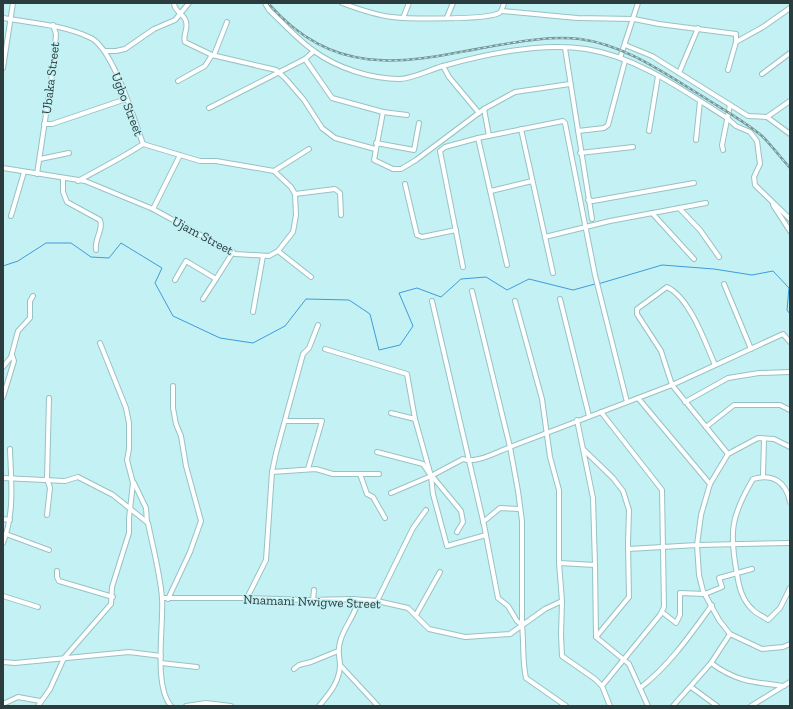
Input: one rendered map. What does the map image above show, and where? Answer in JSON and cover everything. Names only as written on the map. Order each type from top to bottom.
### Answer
[{"type":"street","points":[[3,68],[13,3]]},
{"type":"street","points":[[174,3],[175,8],[185,19],[187,27],[184,38],[185,42],[213,55],[242,64],[266,67],[279,72],[304,100],[322,128],[335,138],[375,149]]},
{"type":"street","points":[[105,51],[116,52],[125,49],[154,29],[175,20],[190,3]]},
{"type":"street","points":[[265,3],[270,10],[314,51],[344,68],[374,75],[400,79],[443,66],[529,48],[587,49],[620,58],[658,76],[727,118],[736,126],[750,132],[757,141],[760,164],[753,181],[790,219]]},
{"type":"street","points":[[342,3],[382,15],[403,18],[481,17],[498,14],[502,11],[578,18],[634,19],[659,24],[736,34],[736,42],[728,70]]},
{"type":"street","points":[[403,18],[409,3]]},
{"type":"street","points":[[447,17],[453,3]]},
{"type":"street","points":[[502,11],[504,3]]},
{"type":"street","points":[[620,58],[638,3]]},
{"type":"street","points":[[736,42],[763,27],[790,8]]},
{"type":"street","name":"Ubaka Street","points":[[3,18],[53,25],[56,34],[54,61],[37,174]]},
{"type":"street","points":[[178,81],[205,66],[213,55],[227,22]]},
{"type":"street","name":"Ugbo Street","points":[[53,25],[92,39],[105,51],[120,80],[143,144],[102,169],[78,181]]},
{"type":"street","points":[[679,73],[698,28]]},
{"type":"street","points":[[625,45],[652,56],[748,116],[767,118],[790,133]]},
{"type":"street","points":[[566,48],[580,153],[592,218]]},
{"type":"street","points":[[209,108],[304,59],[314,51]]},
{"type":"street","points":[[762,74],[790,53]]},
{"type":"street","points":[[304,59],[332,98],[384,112],[407,115]]},
{"type":"street","points":[[578,131],[604,128],[608,125],[625,61]]},
{"type":"street","points":[[443,66],[449,77],[479,113]]},
{"type":"street","points":[[649,131],[658,76]]},
{"type":"street","points":[[384,112],[376,143],[374,160],[393,169],[400,169],[416,160],[484,109],[515,92],[570,84]]},
{"type":"street","points":[[44,124],[52,124],[126,99]]},
{"type":"street","points":[[696,140],[700,101]]},
{"type":"street","points":[[767,118],[790,101]]},
{"type":"street","points":[[723,150],[722,145],[730,105]]},
{"type":"street","points":[[484,109],[490,136]]},
{"type":"street","points":[[463,267],[440,151],[445,147],[478,138],[559,121],[565,123],[595,275],[627,402]]},
{"type":"street","points":[[416,160],[414,150],[419,123]]},
{"type":"street","points":[[521,129],[554,273]]},
{"type":"street","points":[[478,138],[507,265]]},
{"type":"street","points":[[376,143],[414,150]]},
{"type":"street","points":[[143,144],[166,149],[200,161],[216,161],[274,171],[287,182],[295,194],[296,215],[293,232],[278,251],[311,277]]},
{"type":"street","points":[[580,153],[633,147]]},
{"type":"street","points":[[274,171],[309,149]]},
{"type":"street","points":[[40,159],[69,153]]},
{"type":"street","points":[[153,209],[180,155]]},
{"type":"street","name":"Ujam Street","points":[[3,168],[85,181],[153,209],[232,252],[244,255],[269,256],[278,251]]},
{"type":"street","points":[[11,216],[24,172]]},
{"type":"street","points":[[63,178],[63,192],[67,202],[100,220],[101,226],[95,243],[96,250]]},
{"type":"street","points":[[491,191],[532,181]]},
{"type":"street","points":[[588,200],[593,201],[694,183]]},
{"type":"street","points":[[405,184],[417,235],[422,237],[456,230]]},
{"type":"street","points":[[295,194],[334,189],[340,193],[341,215]]},
{"type":"street","points":[[768,198],[790,231]]},
{"type":"street","points":[[545,237],[586,226],[706,203]]},
{"type":"street","points":[[679,208],[700,230],[719,257]]},
{"type":"street","points":[[652,213],[694,259]]},
{"type":"street","points":[[203,299],[232,252]]},
{"type":"street","points":[[253,312],[264,256]]},
{"type":"street","points":[[175,280],[186,261],[216,279]]},
{"type":"street","points":[[724,284],[751,349]]},
{"type":"street","points":[[715,365],[692,315],[674,290],[667,286],[637,309],[637,314],[661,351],[672,385],[728,454]]},
{"type":"street","points":[[472,291],[510,447],[520,509],[522,625],[524,649],[523,668],[526,678],[566,706]]},
{"type":"street","points":[[3,367],[12,354],[17,332],[31,316],[30,301],[33,296]]},
{"type":"street","points":[[560,299],[589,416]]},
{"type":"street","points":[[515,301],[542,399],[550,457],[559,490],[559,563],[562,601],[562,656],[595,679],[602,686],[610,706]]},
{"type":"street","points":[[432,302],[486,535],[498,598],[508,606],[517,621],[522,625]]},
{"type":"street","points":[[247,598],[266,560],[272,472],[304,354],[309,348],[318,325]]},
{"type":"street","points":[[391,493],[431,476],[463,459],[468,461],[489,456],[577,420],[672,385],[783,334],[790,342]]},
{"type":"street","points":[[3,704],[18,697],[39,704],[50,688],[64,658],[111,604],[113,597],[112,587],[129,533],[133,483],[127,460],[129,449],[129,423],[126,408],[100,343]]},
{"type":"street","points":[[326,349],[407,374],[415,419],[431,476],[433,494],[447,546],[486,535]]},
{"type":"street","points":[[3,397],[14,361],[12,354]]},
{"type":"street","points":[[685,402],[728,378],[759,372],[790,372]]},
{"type":"street","points":[[168,599],[190,552],[201,521],[186,466],[181,436],[176,424],[173,408],[173,386]]},
{"type":"street","points":[[47,515],[50,488],[47,479],[49,398]]},
{"type":"street","points":[[638,398],[710,484]]},
{"type":"street","points":[[706,427],[734,405],[780,405],[790,410]]},
{"type":"street","points":[[601,412],[662,490],[664,607],[662,612],[602,686]]},
{"type":"street","points":[[391,413],[415,419]]},
{"type":"street","points":[[285,421],[322,420],[308,468]]},
{"type":"street","points":[[577,420],[593,498],[596,637]]},
{"type":"street","points":[[790,447],[774,439],[758,438],[728,454],[710,484],[700,515],[697,545],[699,576],[705,594],[719,620],[730,634],[762,649],[783,647],[790,644]]},
{"type":"street","points":[[763,476],[764,439]]},
{"type":"street","points":[[3,543],[10,520],[12,504],[10,449]]},
{"type":"street","points":[[584,450],[613,478],[623,491],[629,510],[629,597],[596,637]]},
{"type":"street","points":[[377,452],[423,464],[431,476],[461,511],[463,522],[458,532]]},
{"type":"street","points":[[272,472],[294,471],[308,468],[320,469],[333,474],[379,474]]},
{"type":"street","points":[[360,474],[367,494],[373,496],[386,518]]},
{"type":"street","points":[[131,476],[146,508],[147,522],[162,598],[162,684],[171,706]]},
{"type":"street","points":[[790,502],[788,491],[777,479],[763,476],[753,479],[741,499],[734,519],[731,544],[740,593],[752,609],[768,620],[780,608],[790,588]]},
{"type":"street","points":[[3,478],[65,481],[78,477],[113,495],[147,522]]},
{"type":"street","points":[[483,522],[500,508],[520,509]]},
{"type":"street","points":[[377,601],[413,528],[426,510]]},
{"type":"street","points":[[3,519],[10,520]]},
{"type":"street","points":[[6,534],[49,550]]},
{"type":"street","points":[[628,548],[790,543]]},
{"type":"street","points":[[559,563],[595,565]]},
{"type":"street","points":[[662,612],[676,623],[680,615],[680,593],[705,594],[722,587],[719,578],[752,569]]},
{"type":"street","points":[[57,571],[57,578],[60,581],[113,597]]},
{"type":"street","points":[[416,615],[440,572]]},
{"type":"street","points":[[313,600],[314,590]]},
{"type":"street","points":[[3,596],[38,607]]},
{"type":"street","name":"Nnamani Nwigwe Street","points":[[162,598],[377,601],[404,606],[416,615],[429,629],[465,637],[510,634],[545,609],[562,601]]},
{"type":"street","points":[[319,706],[332,691],[340,665],[338,651],[343,634],[357,609],[358,600]]},
{"type":"street","points":[[640,688],[653,678],[688,638],[712,605]]},
{"type":"street","points":[[674,706],[711,662],[730,634]]},
{"type":"street","points":[[596,637],[625,659],[629,664],[648,706]]},
{"type":"street","points":[[294,669],[299,665],[311,662],[338,651]]},
{"type":"street","points":[[3,662],[15,663],[129,652],[161,656]]},
{"type":"street","points":[[711,662],[726,674],[751,682],[784,686]]},
{"type":"street","points":[[161,663],[197,667]]},
{"type":"street","points":[[340,665],[378,706]]},
{"type":"street","points":[[751,706],[790,682]]},
{"type":"street","points":[[691,687],[717,706]]},
{"type":"street","points":[[186,706],[206,703],[231,706]]},
{"type":"waterway","points":[[3,266],[18,261],[46,243],[71,243],[91,257],[109,258],[121,243],[162,268],[155,283],[173,316],[220,338],[253,343],[285,326],[306,299],[349,300],[370,314],[379,350],[400,345],[413,326],[399,293],[417,288],[441,297],[461,279],[486,277],[507,290],[529,279],[573,290],[595,284]]},
{"type":"waterway","points":[[598,284],[662,265],[714,269],[752,275],[773,271],[789,288],[787,310],[790,314]]},
{"type":"railway","points":[[268,3],[294,28],[319,45],[346,55],[373,60],[401,60],[430,57],[515,42],[547,39],[580,39],[613,47],[659,69],[748,125],[762,136],[790,168]]}]
